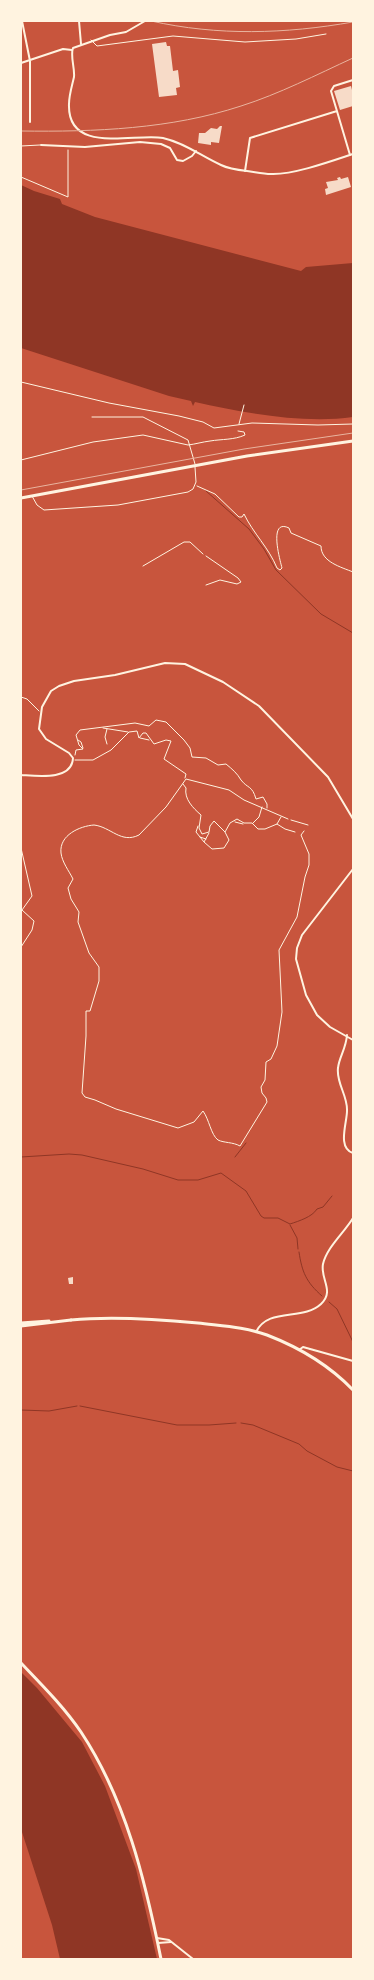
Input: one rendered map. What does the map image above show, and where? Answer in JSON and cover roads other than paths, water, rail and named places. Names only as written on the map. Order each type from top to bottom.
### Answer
[{"type":"main road","points":[[21,498],[247,456],[353,442]]},
{"type":"main road","points":[[21,1323],[120,1318],[156,1319],[219,1325],[256,1332],[299,1350],[327,1368],[353,1390]]},
{"type":"main road","points":[[21,1326],[71,1320]]},
{"type":"main road","points":[[21,1663],[44,1686],[80,1731],[108,1779],[132,1839],[161,1959]]},
{"type":"street","points":[[22,21],[30,61],[30,122]]},
{"type":"street","points":[[79,21],[81,44]]},
{"type":"street","points":[[145,21],[130,31],[91,40],[74,46],[72,50],[74,76],[69,105],[73,122],[87,135],[98,138],[116,139],[147,137],[164,138],[196,151],[221,165],[245,171],[271,174],[286,173],[353,154]]},
{"type":"street","points":[[21,63],[62,49],[72,50]]},
{"type":"street","points":[[350,155],[331,89],[353,80]]},
{"type":"street","points":[[245,171],[250,138],[337,111]]},
{"type":"street","points":[[41,145],[68,145],[84,147],[140,142],[160,144],[170,148],[180,161],[187,160],[196,151]]},
{"type":"street","points":[[21,775],[47,775],[63,773],[71,767],[73,758],[42,735],[39,727],[44,701],[51,691],[66,684],[115,675],[166,663],[178,663],[192,666],[223,682],[259,706],[328,777],[353,819]]},
{"type":"street","points":[[353,869],[302,935],[298,944],[296,955],[300,980],[316,1014],[330,1027],[353,1040]]},
{"type":"street","points":[[347,1036],[346,1047],[339,1064],[338,1074],[345,1093],[348,1108],[344,1144],[347,1150],[353,1153]]},
{"type":"street","points":[[256,1332],[260,1325],[265,1321],[278,1316],[311,1310],[324,1300],[328,1292],[323,1272],[324,1263],[333,1246],[353,1218]]},
{"type":"street","points":[[299,1350],[303,1347],[310,1348],[353,1361]]},
{"type":"street","points":[[157,1938],[172,1942],[193,1959]]},
{"type":"street","points":[[158,1943],[172,1942]]},
{"type":"lane","points":[[91,40],[97,46],[173,36],[245,42],[296,39],[326,34]]},
{"type":"lane","points":[[21,146],[41,145]]},
{"type":"lane","points":[[32,496],[37,505],[44,510],[87,506],[106,506],[193,490],[196,484],[196,471],[189,442],[185,437],[143,417],[92,417]]},
{"type":"lane","points":[[21,460],[108,439],[143,435],[188,445],[238,438],[244,435],[244,432],[238,431]]},
{"type":"lane","points":[[206,556],[238,578],[241,582],[237,584],[220,580],[206,585]]},
{"type":"lane","points":[[291,820],[308,825]]},
{"type":"waterway","points":[[206,491],[249,529],[264,549],[276,570],[321,614],[353,633]]},
{"type":"waterway","points":[[235,1157],[246,1143]]},
{"type":"waterway","points":[[21,1157],[69,1154],[82,1155],[143,1169],[178,1180],[198,1180],[221,1173],[246,1191],[261,1216],[264,1218],[278,1218],[290,1224],[305,1218],[317,1209],[323,1207],[332,1196]]},
{"type":"waterway","points":[[290,1225],[297,1238],[298,1249]]},
{"type":"waterway","points":[[299,1252],[303,1271],[308,1281],[322,1296]]},
{"type":"waterway","points":[[329,1302],[337,1309],[353,1342]]},
{"type":"waterway","points":[[21,1410],[49,1411],[77,1406]]},
{"type":"waterway","points":[[80,1406],[177,1425],[236,1423]]},
{"type":"waterway","points":[[241,1423],[253,1425],[299,1444],[307,1451],[337,1467],[353,1471]]},
{"type":"railway","points":[[151,21],[201,29],[252,32],[302,29],[353,22]]},
{"type":"railway","points":[[21,131],[105,130],[132,128],[188,120],[214,114],[269,96],[353,58]]},
{"type":"railway","points":[[21,490],[244,449],[353,433]]}]
